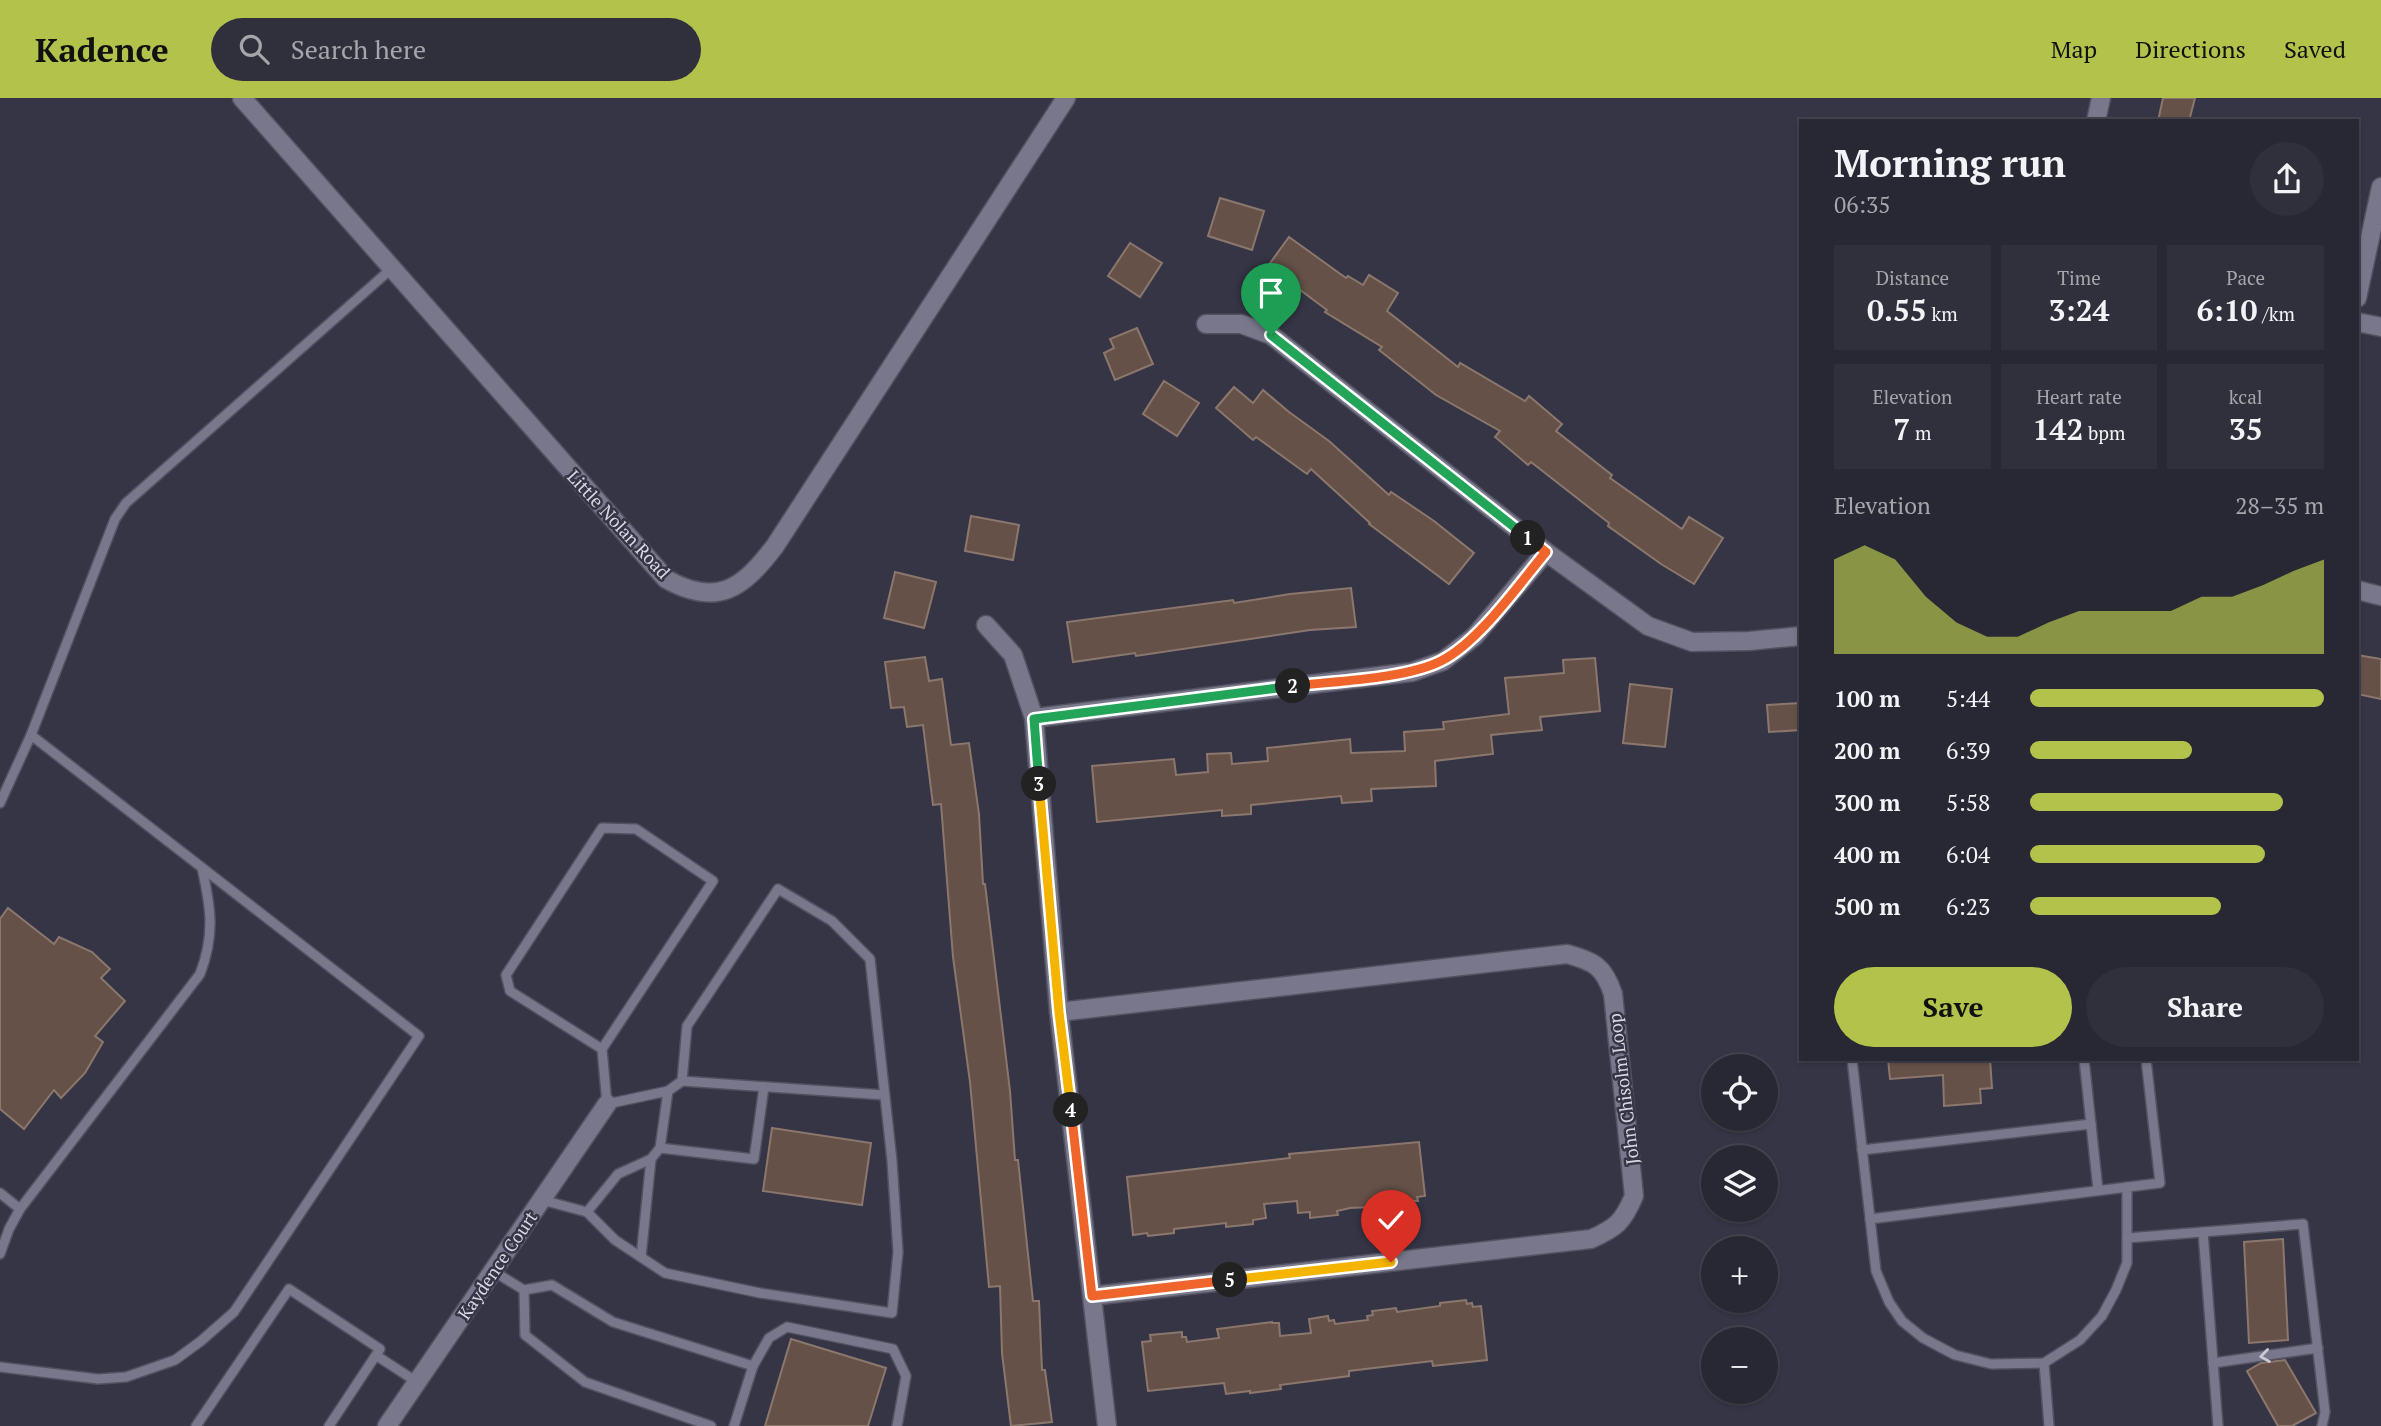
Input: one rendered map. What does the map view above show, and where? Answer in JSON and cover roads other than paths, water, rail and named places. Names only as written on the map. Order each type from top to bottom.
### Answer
[{"type":"street","name":"Little Nolan Road","points":[[242,98],[666,579],[689,590],[717,594],[738,586],[755,571],[775,546],[1066,98]]},
{"type":"street","points":[[2096,119],[2101,98]]},
{"type":"street","points":[[2359,289],[2381,187]]},
{"type":"street","points":[[2359,322],[2381,327]]},
{"type":"street","points":[[1206,324],[1241,324],[1271,335],[1546,552],[1648,626],[1692,642],[1749,642],[1799,636]]},
{"type":"street","points":[[1034,719],[1412,672],[1443,661],[1474,637],[1546,552]]},
{"type":"street","points":[[2359,590],[2381,596]]},
{"type":"street","points":[[986,625],[1013,655],[1034,719],[1059,1012],[1107,1426]]},
{"type":"street","name":"John Chisolm Loop","points":[[1059,1012],[1567,954],[1592,961],[1608,978],[1613,994],[1634,1196],[1620,1222],[1609,1231],[1577,1240],[1092,1296]]},
{"type":"street","name":"Kaydence Court","points":[[387,1426],[607,1104]]},
{"type":"lane","points":[[0,803],[31,735],[115,519],[126,503],[391,269]]},
{"type":"lane","points":[[0,1367],[98,1379],[126,1377],[175,1360],[201,1341],[234,1312],[419,1036],[31,735]]},
{"type":"lane","points":[[602,1049],[510,991],[506,975],[602,828],[636,829],[713,881],[602,1049],[607,1104],[668,1091],[682,1081],[884,1094]]},
{"type":"lane","points":[[0,1254],[20,1209],[200,974],[212,920],[202,868]]},
{"type":"lane","points":[[542,1200],[587,1212],[615,1240],[665,1273],[760,1293],[892,1313],[898,1252],[892,1161],[870,959],[832,921],[778,889],[687,1026],[682,1081]]},
{"type":"lane","points":[[1852,1061],[1876,1271],[1902,1321],[1923,1338],[1955,1355],[1991,1364],[2044,1363],[2080,1340],[2102,1316],[2127,1262],[2127,1187]]},
{"type":"lane","points":[[2084,1061],[2098,1190]]},
{"type":"lane","points":[[1870,1219],[2160,1183],[2146,1061]]},
{"type":"lane","points":[[660,1148],[754,1160],[764,1087]]},
{"type":"lane","points":[[587,1212],[618,1174],[651,1158],[660,1148],[668,1091]]},
{"type":"lane","points":[[1863,1150],[2091,1124]]},
{"type":"lane","points":[[641,1257],[651,1158]]},
{"type":"lane","points":[[0,1193],[20,1209]]},
{"type":"lane","points":[[2127,1238],[2303,1224],[2325,1412],[2322,1426]]},
{"type":"lane","points":[[2203,1232],[2218,1426]]},
{"type":"lane","points":[[493,1271],[524,1290],[552,1285],[613,1322],[753,1366]]},
{"type":"lane","points":[[196,1426],[289,1289],[380,1349],[329,1426]]},
{"type":"lane","points":[[524,1290],[525,1335],[585,1382],[711,1426]]},
{"type":"lane","points":[[734,1426],[753,1366],[769,1338],[787,1327],[893,1349],[906,1376],[897,1426]]},
{"type":"lane","points":[[2213,1363],[2318,1348]]},
{"type":"lane","points":[[377,1356],[418,1382]]},
{"type":"lane","points":[[2044,1363],[2049,1426]]}]
